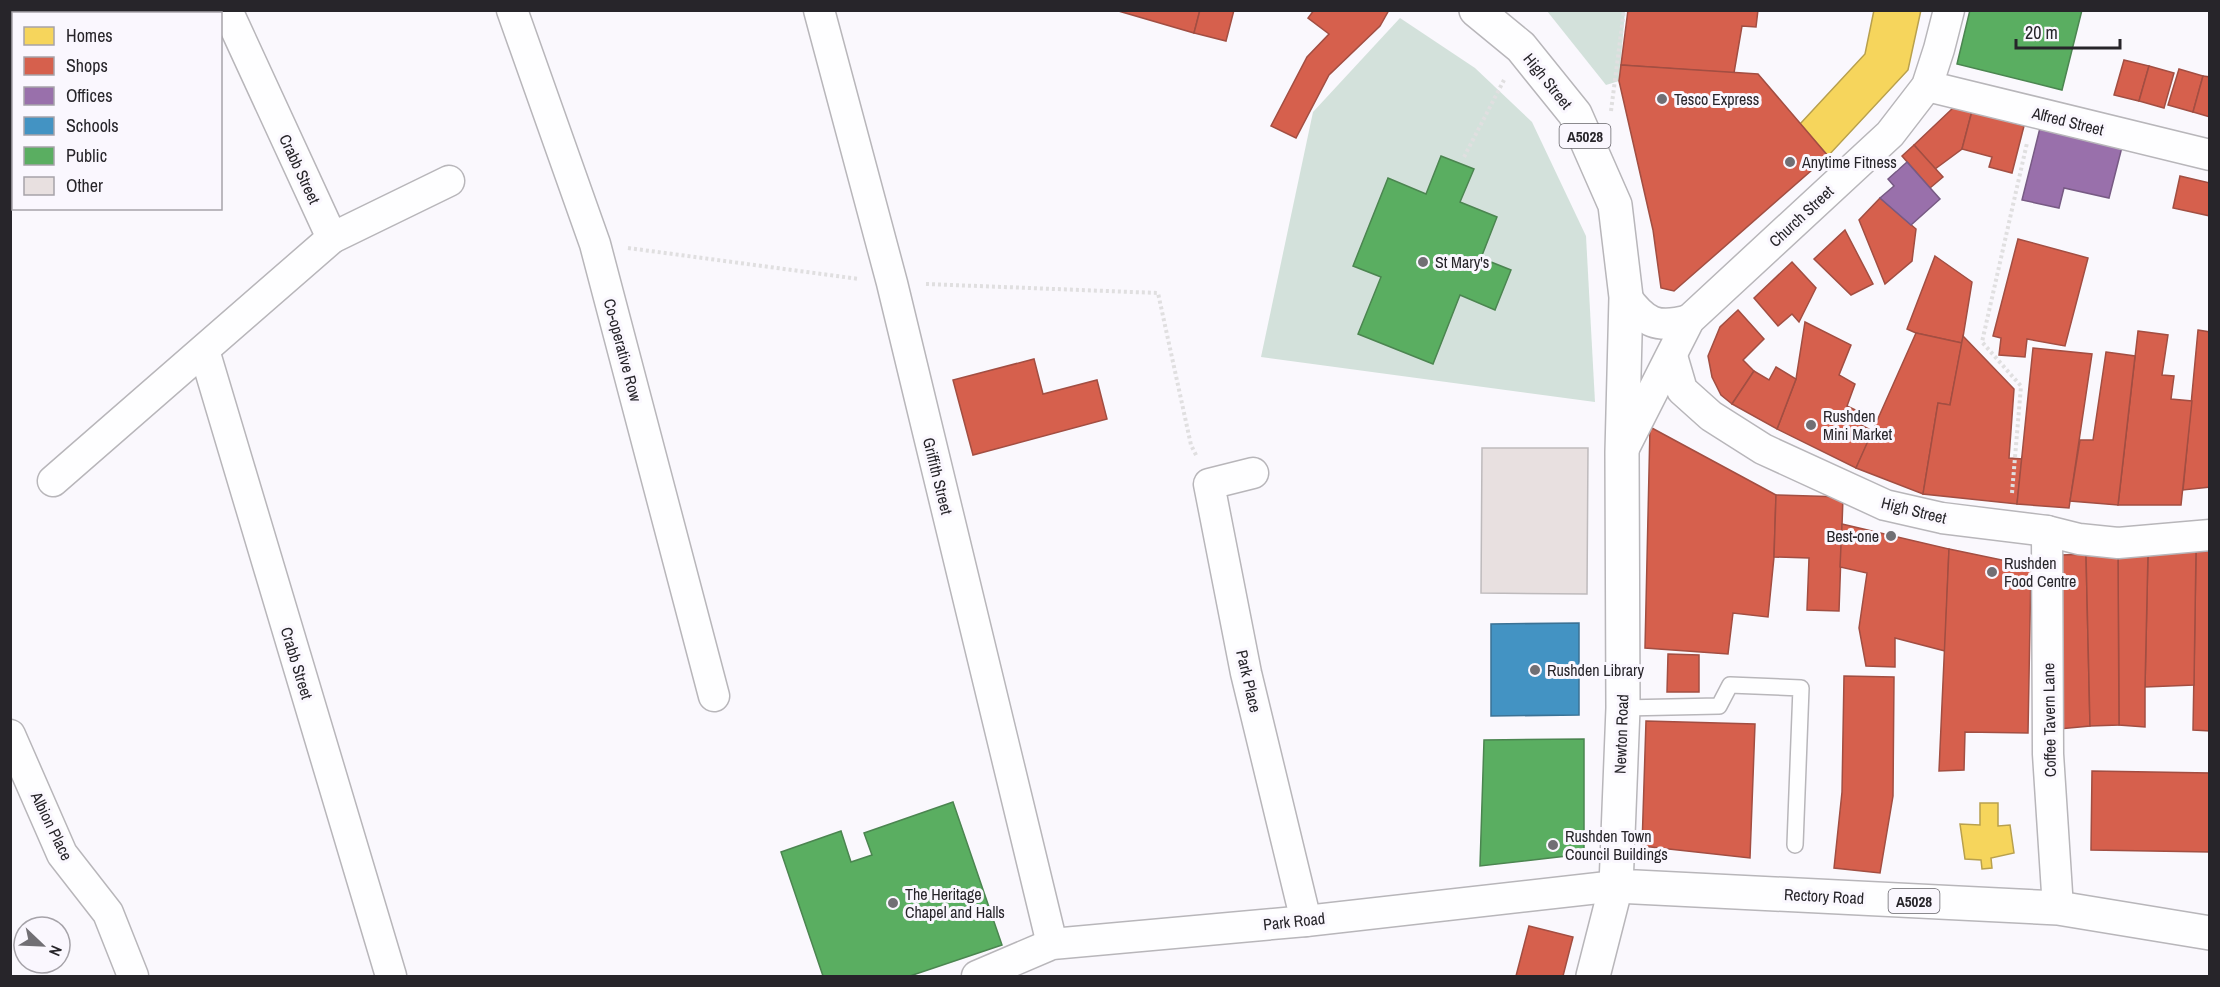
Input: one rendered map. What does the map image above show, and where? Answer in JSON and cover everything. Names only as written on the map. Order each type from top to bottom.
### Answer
[{"type":"main road","name":"High Street","points":[[1476,10],[1521,47],[1575,114],[1615,205],[1626,297],[1622,452]]},
{"type":"main road","name":"Newton Road","points":[[1593,976],[1616,886],[1623,708],[1622,452]]},
{"type":"main road","name":"Rectory Road","points":[[1616,886],[2058,908],[2210,933]]},
{"type":"street","name":"Crabb Street","points":[[227,10],[332,238]]},
{"type":"street","name":"Co-operative Row","points":[[512,10],[595,244],[714,696]]},
{"type":"street","name":"Griffith Street","points":[[819,10],[892,283],[1052,944]]},
{"type":"street","name":"Church Street","points":[[1622,452],[1689,320],[1890,134],[1927,86],[1949,10]]},
{"type":"street","name":"Alfred Street","points":[[1927,86],[2210,155]]},
{"type":"street","points":[[53,481],[332,238],[449,181]]},
{"type":"street","points":[[1626,297],[1638,314],[1653,322],[1671,325],[1689,320]]},
{"type":"street","name":"Crabb Street","points":[[204,350],[391,976]]},
{"type":"street","name":"High Street","points":[[1672,356],[1682,390],[1711,416],[1762,449],[1885,505],[1942,518],[2047,531],[2079,539],[2118,543],[2210,535]]},
{"type":"street","points":[[1209,484],[1253,473]]},
{"type":"street","name":"Park Place","points":[[1209,484],[1246,673],[1306,921]]},
{"type":"street","name":"Coffee Tavern Lane","points":[[2047,531],[2048,754],[2058,908]]},
{"type":"street","name":"Albion Place","points":[[10,735],[62,854],[108,913],[133,976]]},
{"type":"street","name":"Park Road","points":[[977,976],[1052,944],[1306,921],[1616,886]]},
{"type":"lane","points":[[1623,708],[1719,706],[1730,685],[1801,688],[1795,845]]},
{"type":"path","points":[[1611,117],[1624,10]]},
{"type":"path","points":[[1464,157],[1521,47]]},
{"type":"path","points":[[2010,527],[2021,386],[1982,342],[2034,113]]},
{"type":"path","points":[[595,244],[892,283],[1158,293],[1191,445],[1209,484]]},
{"type":"shaded area","points":[[1547,11],[1625,11],[1619,81],[1606,85]]},
{"type":"shaded area","points":[[1400,18],[1475,68],[1532,122],[1586,236],[1595,402],[1261,357],[1313,112]]},
{"type":"building: Homes","points":[[1874,10],[1921,10],[1908,70],[1828,156],[1800,124],[1865,54]]},
{"type":"building: Homes","points":[[1980,803],[1998,803],[1998,826],[2010,825],[2014,853],[1991,858],[1992,868],[1982,869],[1981,860],[1965,859],[1960,824],[1980,825]]},
{"type":"building: Shops","points":[[1115,10],[1200,10],[1194,33]]},
{"type":"building: Shops","points":[[1200,10],[1234,10],[1226,41],[1194,33]]},
{"type":"building: Shops","points":[[1314,10],[1389,10],[1380,26],[1329,75],[1296,138],[1271,126],[1307,57],[1329,34],[1308,18]]},
{"type":"building: Shops","points":[[1628,10],[1758,10],[1756,27],[1742,26],[1734,73],[1621,65]]},
{"type":"building: Shops","points":[[2124,60],[2149,66],[2139,101],[2114,95]]},
{"type":"building: Shops","points":[[1621,65],[1758,74],[1828,156],[1674,291],[1661,288],[1653,230],[1619,81]]},
{"type":"building: Shops","points":[[2149,66],[2174,73],[2164,108],[2139,101]]},
{"type":"building: Shops","points":[[2179,69],[2203,76],[2193,112],[2168,105]]},
{"type":"building: Shops","points":[[2203,76],[2210,77],[2210,117],[2193,112]]},
{"type":"building: Shops","points":[[1954,107],[1972,111],[1962,149],[1935,169],[1914,145]]},
{"type":"building: Shops","points":[[1972,111],[2024,126],[2012,173],[1989,167],[1992,157],[1962,149]]},
{"type":"building: Shops","points":[[1914,145],[1943,177],[1930,188],[1902,156]]},
{"type":"building: Shops","points":[[2180,176],[2210,183],[2210,216],[2173,208]]},
{"type":"building: Shops","points":[[1880,198],[1916,229],[1912,261],[1885,284],[1859,220]]},
{"type":"building: Shops","points":[[1845,230],[1873,284],[1851,295],[1814,259]]},
{"type":"building: Shops","points":[[2018,239],[2088,258],[2065,346],[2027,339],[2025,357],[1999,355],[2001,338],[1993,336]]},
{"type":"building: Shops","points":[[1935,256],[1972,282],[1962,343],[1907,329]]},
{"type":"building: Shops","points":[[1792,262],[1816,288],[1799,322],[1792,314],[1778,326],[1754,298]]},
{"type":"building: Shops","points":[[1738,310],[1764,339],[1743,360],[1754,371],[1732,404],[1721,395],[1712,377],[1708,356],[1720,327]]},
{"type":"building: Shops","points":[[1805,322],[1851,345],[1839,375],[1855,384],[1847,406],[1864,414],[1859,424],[1873,431],[1856,468],[1777,429],[1796,379]]},
{"type":"building: Shops","points":[[2198,330],[2210,332],[2210,487],[2183,490]]},
{"type":"building: Shops","points":[[2138,331],[2168,335],[2162,375],[2174,376],[2171,399],[2192,401],[2181,505],[2118,505]]},
{"type":"building: Shops","points":[[1916,333],[1962,343],[1950,405],[1938,403],[1923,494],[1856,468]]},
{"type":"building: Shops","points":[[1963,336],[2014,389],[2009,458],[2022,459],[2017,504],[1923,494],[1938,403],[1950,405]]},
{"type":"building: Shops","points":[[2033,348],[2092,354],[2069,508],[2017,504]]},
{"type":"building: Shops","points":[[2106,352],[2135,356],[2118,505],[2070,501],[2080,440],[2093,440]]},
{"type":"building: Shops","points":[[1034,359],[1043,394],[1097,380],[1107,419],[973,455],[953,380]]},
{"type":"building: Shops","points":[[1776,367],[1796,379],[1777,429],[1732,404],[1754,371],[1769,380]]},
{"type":"building: Shops","points":[[1650,427],[1776,495],[1774,557],[1768,617],[1733,613],[1728,654],[1645,648]]},
{"type":"building: Shops","points":[[1776,495],[1843,497],[1839,611],[1807,610],[1809,558],[1774,557]]},
{"type":"building: Shops","points":[[1842,524],[1949,549],[1945,651],[1895,638],[1895,667],[1866,666],[1859,628],[1867,573],[1840,567]]},
{"type":"building: Shops","points":[[1949,549],[2031,566],[2028,733],[1965,732],[1964,770],[1939,771]]},
{"type":"building: Shops","points":[[2210,551],[2210,731],[2193,730],[2196,552]]},
{"type":"building: Shops","points":[[2196,552],[2194,685],[2145,687],[2148,553]]},
{"type":"building: Shops","points":[[2148,553],[2145,727],[2119,725],[2118,555]]},
{"type":"building: Shops","points":[[2086,554],[2090,726],[2059,729],[2062,555]]},
{"type":"building: Shops","points":[[2086,554],[2118,555],[2119,725],[2090,726]]},
{"type":"building: Shops","points":[[1668,654],[1699,655],[1699,692],[1667,692]]},
{"type":"building: Shops","points":[[1844,676],[1894,677],[1893,796],[1880,873],[1834,868],[1842,792]]},
{"type":"building: Shops","points":[[1646,721],[1755,724],[1750,858],[1642,846]]},
{"type":"building: Shops","points":[[2092,771],[2210,773],[2210,852],[2091,850]]},
{"type":"building: Shops","points":[[1529,926],[1573,937],[1563,976],[1516,976]]},
{"type":"building: Offices","points":[[2040,128],[2122,147],[2109,198],[2064,188],[2059,208],[2022,200]]},
{"type":"building: Offices","points":[[1907,162],[1940,199],[1911,225],[1880,198],[1894,186],[1888,179]]},
{"type":"building: Schools","name":"Rushden Library","points":[[1579,623],[1579,715],[1491,716],[1491,624]]},
{"type":"building: Public","points":[[1970,10],[2082,10],[2062,90],[1957,64]]},
{"type":"building: Public","name":"St Mary's","points":[[1441,156],[1474,169],[1460,202],[1497,217],[1481,258],[1511,270],[1495,310],[1460,295],[1433,364],[1358,334],[1381,277],[1353,266],[1388,178],[1426,194]]},
{"type":"building: Public","points":[[1584,739],[1584,854],[1480,866],[1484,740]]},
{"type":"building: Public","name":"The Heritage Chapel and Halls","points":[[953,802],[1002,945],[910,976],[823,976],[781,852],[841,831],[851,862],[872,855],[864,833]]},
{"type":"building: Other","points":[[1482,448],[1588,448],[1587,594],[1481,593]]},
{"type":"place","name":"Tesco Express","points":[[1662,99]]},
{"type":"place","name":"Anytime Fitness","points":[[1790,162]]},
{"type":"place","name":"St Mary's","points":[[1423,262]]},
{"type":"place","name":"Rushden Mini Market","points":[[1811,425]]},
{"type":"place","name":"Best-one","points":[[1891,536]]},
{"type":"place","name":"Rushden Food Centre","points":[[1992,572]]},
{"type":"place","name":"Rushden Library","points":[[1535,670]]},
{"type":"place","name":"Rushden Town Council Buildings","points":[[1553,845]]},
{"type":"place","name":"The Heritage Chapel and Halls","points":[[893,903]]}]
